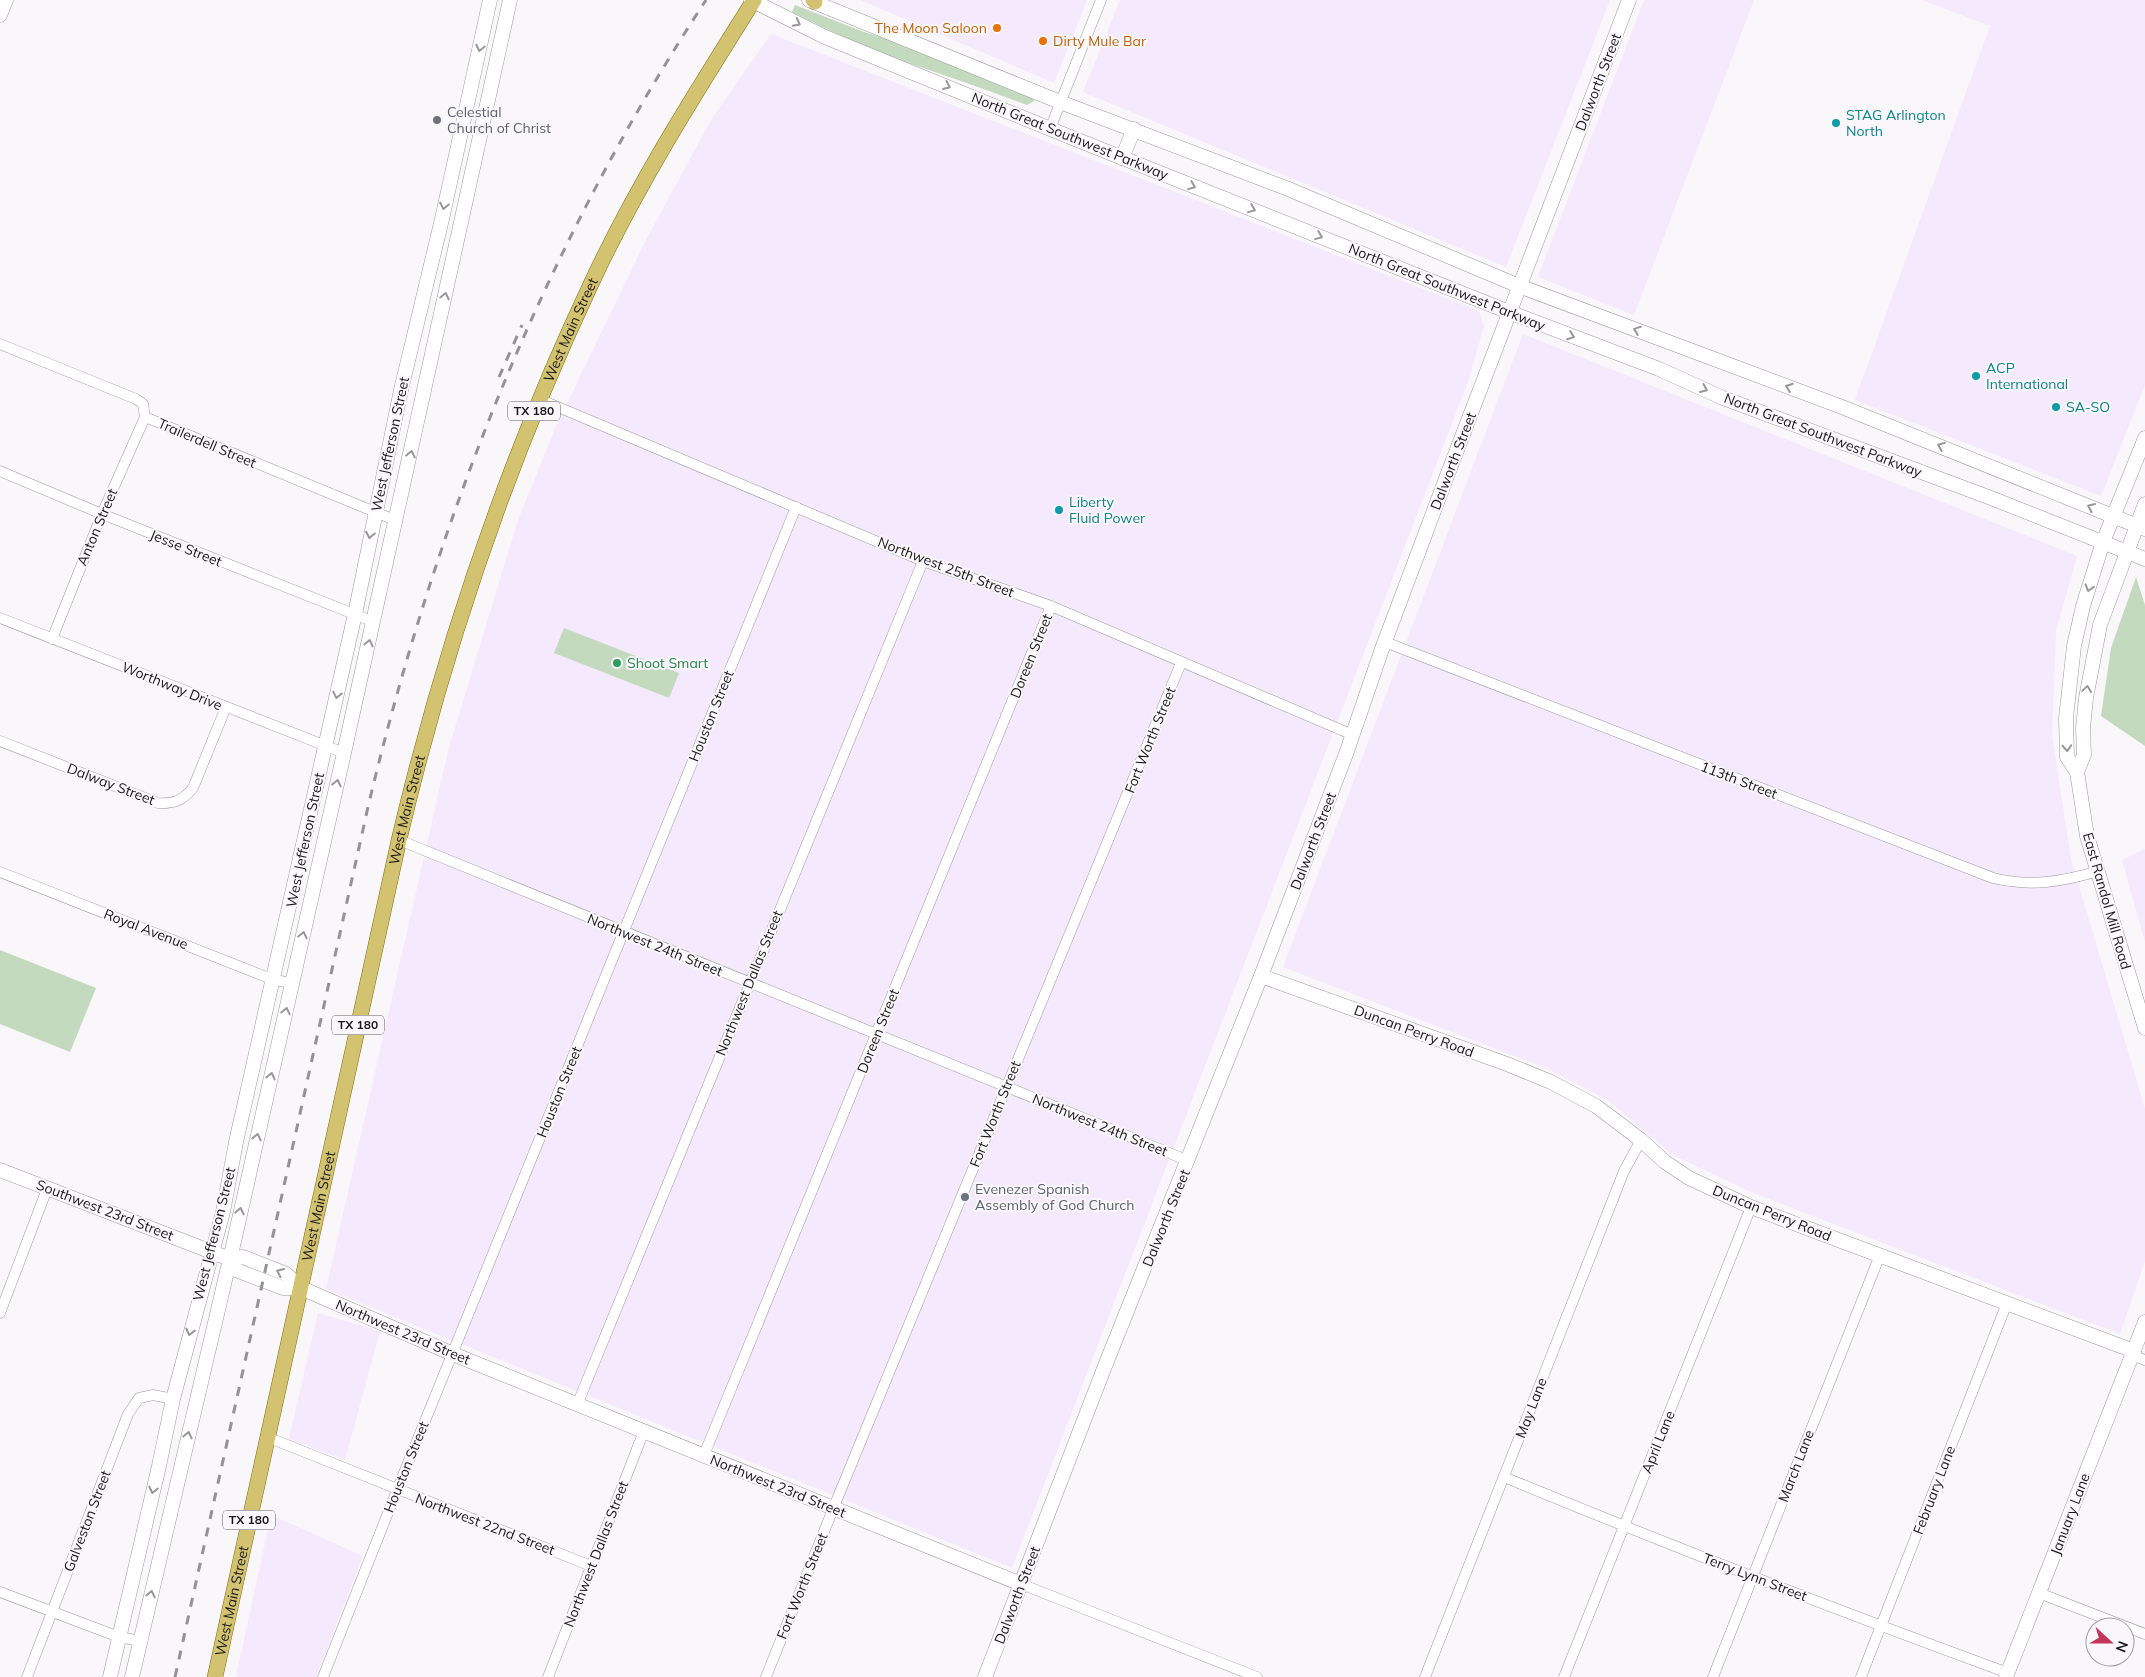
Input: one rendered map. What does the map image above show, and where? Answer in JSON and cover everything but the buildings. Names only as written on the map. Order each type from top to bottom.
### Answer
[{"type":"main road","points":[[0,15],[6,0]]},
{"type":"main road","name":"West Jefferson Street","points":[[110,1677],[172,1399],[211,1250],[223,1212],[355,614],[384,468],[490,0]]},
{"type":"main road","name":"West Jefferson Street","points":[[132,1677],[230,1259],[374,622],[510,0]]},
{"type":"main road","name":"North Great Southwest Parkway","points":[[753,0],[825,37],[1122,158],[1509,312],[1660,369],[1724,398],[2145,559]]},
{"type":"main road","name":"West Main Street","points":[[218,1676],[267,1437],[399,840],[443,669],[509,475],[538,399],[592,281],[650,170],[753,0]]},
{"type":"main road","name":"Dalworth Street","points":[[986,1677],[1103,1371],[1189,1161],[1261,976],[1353,735],[1385,642],[1509,312],[1629,0]]},
{"type":"main road","name":"North Great Southwest Parkway","points":[[812,1],[1060,102],[1295,192],[1519,286],[1842,407],[2141,528]]},
{"type":"main road","points":[[484,27],[504,33]]},
{"type":"main road","points":[[1122,158],[1134,129]]},
{"type":"main road","points":[[453,169],[473,173]]},
{"type":"main road","points":[[409,355],[431,360]]},
{"type":"main road","name":"East Randol Mill Road","points":[[2145,438],[2103,542],[2083,606],[2068,684],[2066,718],[2067,757],[2077,772],[2087,836],[2145,1028]]},
{"type":"main road","points":[[384,468],[407,475]]},
{"type":"main road","name":"East Randol Mill Road","points":[[2077,772],[2084,755],[2083,728],[2086,698],[2100,625],[2126,552],[2141,528],[2145,504]]},
{"type":"main road","name":"Duncan Perry Road","points":[[1261,976],[1507,1064],[1551,1082],[1596,1106],[1641,1140],[1665,1162],[1689,1178],[1751,1207],[2006,1303],[2137,1356]]},
{"type":"main road","points":[[244,1111],[262,1114]]},
{"type":"main road","name":"Southwest 23rd Street","points":[[0,1170],[211,1250]]},
{"type":"main road","name":"Northwest 23rd Street","points":[[211,1250],[230,1259],[243,1257],[286,1274],[301,1288],[453,1354],[1021,1584]]},
{"type":"main road","points":[[2137,1356],[2145,1322]]},
{"type":"main road","name":"January Lane","points":[[2007,1675],[2137,1356]]},
{"type":"street","points":[[1050,129],[1101,0]]},
{"type":"street","name":"Trailerdell Street","points":[[0,344],[136,399],[143,404],[145,417],[396,521]]},
{"type":"street","name":"Northwest 25th Street","points":[[538,399],[922,561],[1051,606],[1353,735]]},
{"type":"street","name":"Anton Street","points":[[52,639],[102,514],[145,417]]},
{"type":"street","name":"Jesse Street","points":[[0,472],[374,622]]},
{"type":"street","name":"Houston Street","points":[[323,1677],[796,507]]},
{"type":"street","name":"Northwest Dallas Street","points":[[577,1404],[922,561]]},
{"type":"street","name":"Doreen Street","points":[[704,1456],[1051,606]]},
{"type":"street","name":"Worthway Drive","points":[[0,618],[344,753]]},
{"type":"street","name":"113th Street","points":[[1385,642],[1993,878],[2015,884],[2037,884],[2078,877],[2098,871]]},
{"type":"street","name":"Fort Worth Street","points":[[766,1677],[833,1509],[1181,663]]},
{"type":"street","name":"Dalway Street","points":[[0,741],[158,803],[169,804],[186,796],[192,788],[226,707]]},
{"type":"street","name":"Northwest 24th Street","points":[[399,840],[623,933],[1189,1161]]},
{"type":"street","name":"Royal Avenue","points":[[0,872],[274,980],[292,983]]},
{"type":"street","name":"May Lane","points":[[1425,1677],[1624,1171],[1641,1140]]},
{"type":"street","points":[[0,1313],[47,1189]]},
{"type":"street","name":"April Lane","points":[[1564,1677],[1751,1207]]},
{"type":"street","name":"March Lane","points":[[1713,1677],[1880,1255]]},
{"type":"street","name":"February Lane","points":[[1861,1677],[2006,1303]]},
{"type":"street","name":"Galveston Street","points":[[27,1677],[128,1414],[139,1398],[153,1395],[172,1399]]},
{"type":"street","name":"Northwest Dallas Street","points":[[548,1677],[644,1432]]},
{"type":"street","name":"Northwest 22nd Street","points":[[267,1437],[591,1566]]},
{"type":"street","name":"Terry Lynn Street","points":[[1504,1477],[1624,1527],[2007,1675]]},
{"type":"street","name":"Northwest 23rd Street","points":[[1021,1584],[1257,1677]]},
{"type":"street","points":[[0,1592],[119,1637],[140,1641]]},
{"type":"street","points":[[2039,1593],[2145,1634]]},
{"type":"shaded area","points":[[860,0],[1087,0],[1054,83]]},
{"type":"shaded area","points":[[1120,0],[1610,0],[1506,267],[1083,92]]},
{"type":"shaded area","points":[[1644,0],[1754,0],[1634,315],[1538,277]]},
{"type":"shaded area","points":[[1922,0],[2145,0],[2145,385],[2101,496],[1855,400],[1990,26]]},
{"type":"shaded area","points":[[771,34],[1479,311],[1484,326],[1468,382],[1012,1568],[326,1289],[448,751],[518,520],[557,424],[647,238],[711,120]]},
{"type":"shaded area","points":[[1523,334],[2077,556],[2056,631],[2052,736],[2071,859],[2145,1109],[2145,1261],[2120,1334],[1751,1192],[1673,1155],[1609,1101],[1548,1069],[1283,967]]},
{"type":"shaded area","points":[[2145,849],[2145,942],[2122,860]]},
{"type":"shaded area","points":[[318,1313],[380,1331],[345,1460],[289,1439]]},
{"type":"shaded area","points":[[271,1515],[363,1556],[316,1677],[236,1677]]},
{"type":"green space","points":[[795,5],[864,32],[921,49],[1034,99],[1034,101],[1027,105],[878,52],[792,12]]},
{"type":"green space","points":[[2136,577],[2145,605],[2145,746],[2101,716],[2111,648]]},
{"type":"green space","name":"Shoot Smart","points":[[564,628],[679,673],[669,698],[554,653]]},
{"type":"green space","points":[[0,950],[96,988],[70,1052],[0,1024]]},
{"type":"railway","points":[[175,1677],[368,807],[395,700],[427,595],[462,491],[502,388],[546,288],[594,190],[648,94],[706,0]]},
{"type":"railway","points":[[499,377],[522,325]]},
{"type":"place","name":"The Moon Saloon","points":[[997,28]]},
{"type":"place","name":"Dirty Mule Bar","points":[[1043,41]]},
{"type":"place","name":"Celestial Church of Christ","points":[[437,120]]},
{"type":"place","name":"STAG Arlington North","points":[[1836,123]]},
{"type":"place","name":"ACP International","points":[[1976,376]]},
{"type":"place","name":"SA-SO","points":[[2056,407]]},
{"type":"place","name":"Liberty Fluid Power","points":[[1059,510]]},
{"type":"place","name":"Shoot Smart","points":[[617,663]]},
{"type":"place","name":"Evenezer Spanish Assembly of God Church","points":[[965,1197]]}]
